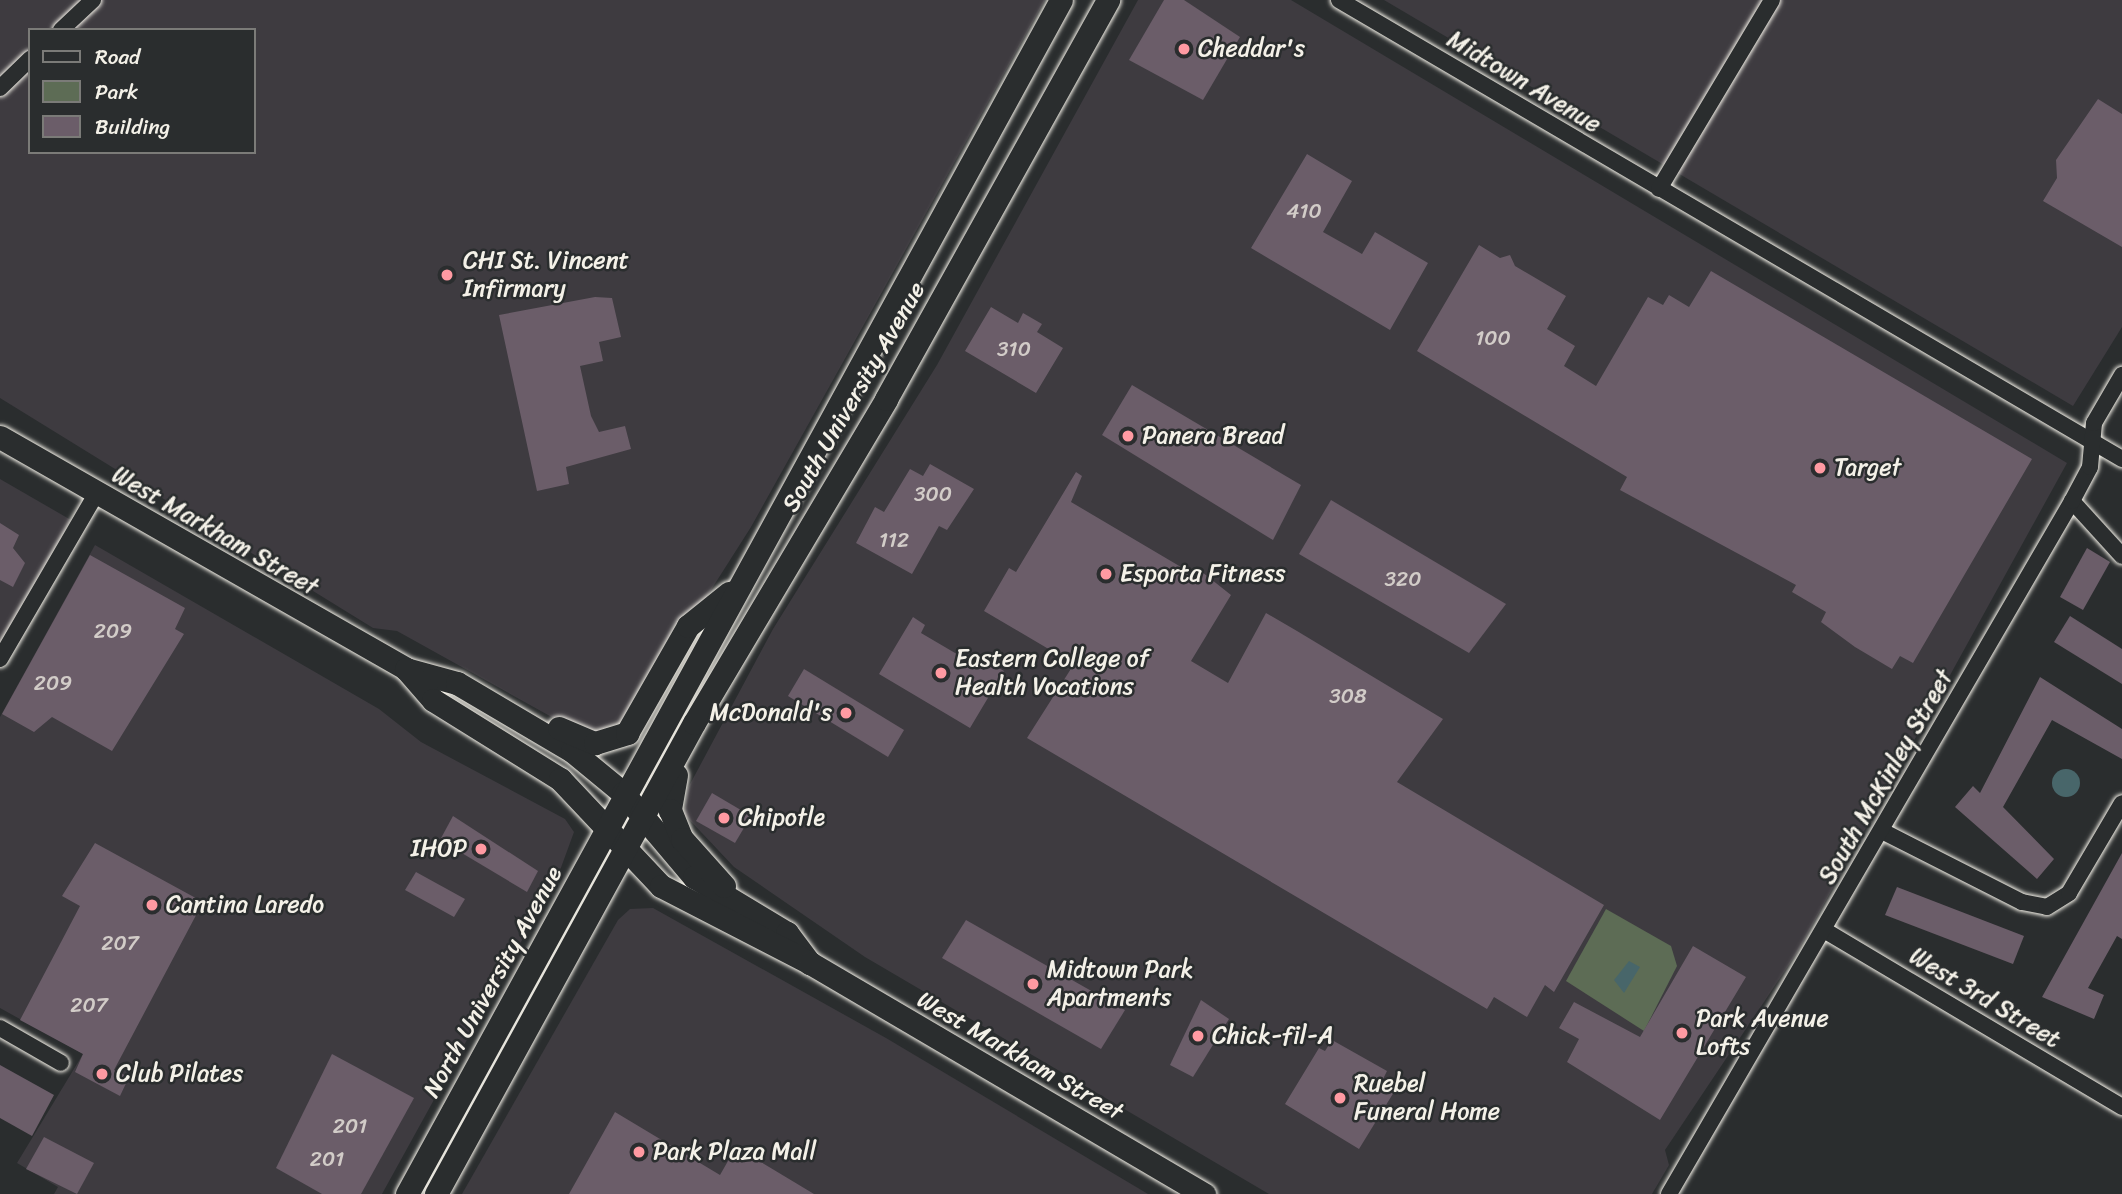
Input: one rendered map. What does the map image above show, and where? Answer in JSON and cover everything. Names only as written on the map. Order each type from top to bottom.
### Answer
[{"type":"main road","name":"South University Avenue","points":[[623,793],[1061,0]]},
{"type":"main road","name":"South University Avenue","points":[[645,819],[686,739],[893,387],[1108,0]]},
{"type":"main road","name":"West Markham Street","points":[[0,437],[406,670],[457,683],[572,751],[623,793],[694,877],[787,933],[810,963]]},
{"type":"main road","points":[[457,683],[489,691],[580,740],[610,740],[627,733],[688,626],[739,584]]},
{"type":"main road","name":"West Markham Street","points":[[406,670],[433,701],[560,779],[661,886],[810,963],[1204,1194]]},
{"type":"main road","points":[[686,739],[670,810],[682,839],[742,906]]},
{"type":"main road","name":"North University Avenue","points":[[407,1194],[623,793]]},
{"type":"main road","points":[[436,1194],[645,819]]},
{"type":"street","points":[[63,28],[93,0]]},
{"type":"street","name":"Midtown Avenue","points":[[1339,0],[2091,446],[2122,459]]},
{"type":"street","points":[[1659,189],[1772,0]]},
{"type":"street","points":[[0,88],[28,62]]},
{"type":"street","name":"South McKinley Street","points":[[1669,1194],[2073,501],[2090,467],[2094,423],[2122,375]]},
{"type":"street","points":[[0,659],[96,494]]},
{"type":"street","points":[[2073,501],[2122,556]]},
{"type":"street","points":[[1882,831],[2022,902],[2047,907],[2069,893],[2122,803]]},
{"type":"street","name":"West 3rd Street","points":[[1824,930],[2122,1107]]},
{"type":"street","points":[[0,1028],[61,1063]]},
{"type":"shaded area","name":"CHI St. Vincent Infirmary","points":[[0,0],[1045,0],[751,527],[634,711],[606,735],[575,730],[397,631],[373,628],[0,398]]},
{"type":"shaded area","points":[[1138,0],[1291,0],[2067,463],[1798,951],[1665,1150],[1669,1165],[1652,1194],[1269,1194],[865,957],[734,867],[684,814],[688,788],[773,629],[937,365]]},
{"type":"shaded area","points":[[1384,0],[2122,0],[2122,327],[2073,406]]},
{"type":"shaded area","points":[[0,479],[71,520],[0,645]]},
{"type":"shaded area","points":[[95,545],[379,709],[421,742],[565,819],[574,832],[559,873],[382,1194],[54,1194],[58,1187],[17,1163],[83,1054],[0,1008],[0,717]]},
{"type":"shaded area","name":"Park Plaza Mall","points":[[653,908],[886,1038],[1148,1194],[462,1194],[618,920],[630,909]]},
{"type":"green space","points":[[1606,909],[1671,946],[1677,966],[1644,1031],[1566,981]]},
{"type":"water","points":[[2066,769],[2076,773],[2080,783],[2076,793],[2066,797],[2056,793],[2052,783],[2056,773]]},
{"type":"water","points":[[1629,961],[1640,967],[1624,993],[1614,980]]},
{"type":"building","name":"Cheddar's","points":[[1164,0],[1184,0],[1240,37],[1203,100],[1129,60]]},
{"type":"building","points":[[2098,99],[2122,114],[2122,247],[2043,201],[2057,178],[2056,160]]},
{"type":"building","points":[[1307,154],[1352,181],[1323,232],[1362,254],[1375,232],[1428,263],[1390,330],[1251,248]]},
{"type":"building","name":"Target","points":[[1479,245],[1500,258],[1510,255],[1515,266],[1566,296],[1547,329],[1575,346],[1564,366],[1596,386],[1648,297],[1663,305],[1669,295],[1689,307],[1711,271],[2032,459],[1913,663],[1900,656],[1892,669],[1855,647],[1821,622],[1826,612],[1792,592],[1796,585],[1620,490],[1627,477],[1417,351]]},
{"type":"building","points":[[595,297],[612,298],[621,337],[599,342],[603,361],[580,366],[591,416],[599,432],[625,426],[631,449],[566,467],[569,484],[537,491],[499,315]]},
{"type":"building","points":[[991,307],[1018,323],[1023,313],[1042,324],[1037,332],[1063,348],[1036,393],[965,351]]},
{"type":"building","points":[[1132,385],[1301,485],[1273,540],[1102,435]]},
{"type":"building","points":[[930,464],[974,489],[947,530],[939,526],[912,574],[856,543],[875,507],[884,512],[910,469],[923,476]]},
{"type":"building","points":[[1076,472],[1082,476],[1071,502],[1181,567],[1202,572],[1231,595],[1191,661],[1228,683],[1266,613],[1297,631],[1443,719],[1397,782],[1604,905],[1554,992],[1545,985],[1527,1017],[1494,997],[1487,1009],[1027,738],[1074,664],[984,611],[1009,568],[1016,572]]},
{"type":"building","points":[[1331,500],[1506,604],[1469,653],[1299,554]]},
{"type":"building","points":[[0,523],[19,535],[13,548],[25,563],[13,587],[0,580]]},
{"type":"building","points":[[2087,548],[2110,562],[2083,610],[2060,597]]},
{"type":"building","points":[[90,555],[185,608],[175,629],[184,634],[112,751],[52,717],[34,732],[2,714]]},
{"type":"building","points":[[2070,616],[2122,649],[2122,684],[2054,642]]},
{"type":"building","name":"Eastern College of Health Vocations","points":[[913,617],[925,625],[921,633],[984,670],[989,662],[1004,671],[970,728],[879,674]]},
{"type":"building","name":"McDonald's","points":[[804,669],[904,730],[888,757],[788,696]]},
{"type":"building","points":[[2040,677],[2122,729],[2122,759],[2052,720],[2003,807],[2054,859],[2037,879],[1955,807],[1973,786],[1980,793]]},
{"type":"building","name":"Chipotle","points":[[712,793],[751,816],[735,843],[696,821]]},
{"type":"building","name":"IHOP","points":[[453,816],[538,871],[527,892],[440,840]]},
{"type":"building","points":[[95,843],[203,902],[114,1070],[129,1077],[120,1096],[75,1072],[83,1054],[20,1020],[80,906],[62,896]]},
{"type":"building","points":[[2122,853],[2122,939],[2117,936],[2088,988],[2104,995],[2094,1019],[2042,997]]},
{"type":"building","points":[[416,872],[465,899],[454,917],[405,890]]},
{"type":"building","points":[[1897,887],[2024,936],[2013,964],[1885,915]]},
{"type":"building","name":"Midtown Park Apartments","points":[[966,920],[1125,1010],[1101,1049],[942,958]]},
{"type":"building","name":"Park Avenue Lofts","points":[[1693,946],[1746,977],[1660,1120],[1567,1062],[1579,1039],[1559,1028],[1574,1002],[1640,1037]]},
{"type":"building","name":"Chick-fil-A","points":[[1201,1000],[1229,1019],[1193,1077],[1170,1065]]},
{"type":"building","name":"Ruebel Funeral Home","points":[[1332,1040],[1387,1071],[1381,1083],[1394,1092],[1359,1149],[1285,1104],[1319,1048],[1325,1051]]},
{"type":"building","points":[[332,1054],[414,1098],[361,1194],[322,1194],[276,1168]]},
{"type":"building","points":[[0,1065],[54,1095],[32,1136],[0,1118]]},
{"type":"building","name":"Park Plaza Mall","points":[[615,1112],[720,1175],[736,1147],[814,1194],[569,1194]]},
{"type":"building","points":[[44,1137],[94,1163],[77,1194],[26,1169]]},
{"type":"place","name":"Cheddar's","points":[[1184,49]]},
{"type":"place","name":"CHI St. Vincent Infirmary","points":[[447,275]]},
{"type":"place","name":"Panera Bread","points":[[1128,436]]},
{"type":"place","name":"Target","points":[[1820,468]]},
{"type":"place","name":"Esporta Fitness","points":[[1106,574]]},
{"type":"place","name":"Eastern College of Health Vocations","points":[[941,673]]},
{"type":"place","name":"McDonald's","points":[[846,713]]},
{"type":"place","name":"Chipotle","points":[[724,818]]},
{"type":"place","name":"IHOP","points":[[481,849]]},
{"type":"place","name":"Cantina Laredo","points":[[152,905]]},
{"type":"place","name":"Midtown Park Apartments","points":[[1033,984]]},
{"type":"place","name":"Park Avenue Lofts","points":[[1682,1033]]},
{"type":"place","name":"Chick-fil-A","points":[[1198,1036]]},
{"type":"place","name":"Club Pilates","points":[[102,1074]]},
{"type":"place","name":"Ruebel Funeral Home","points":[[1340,1098]]},
{"type":"place","name":"Park Plaza Mall","points":[[639,1152]]}]
